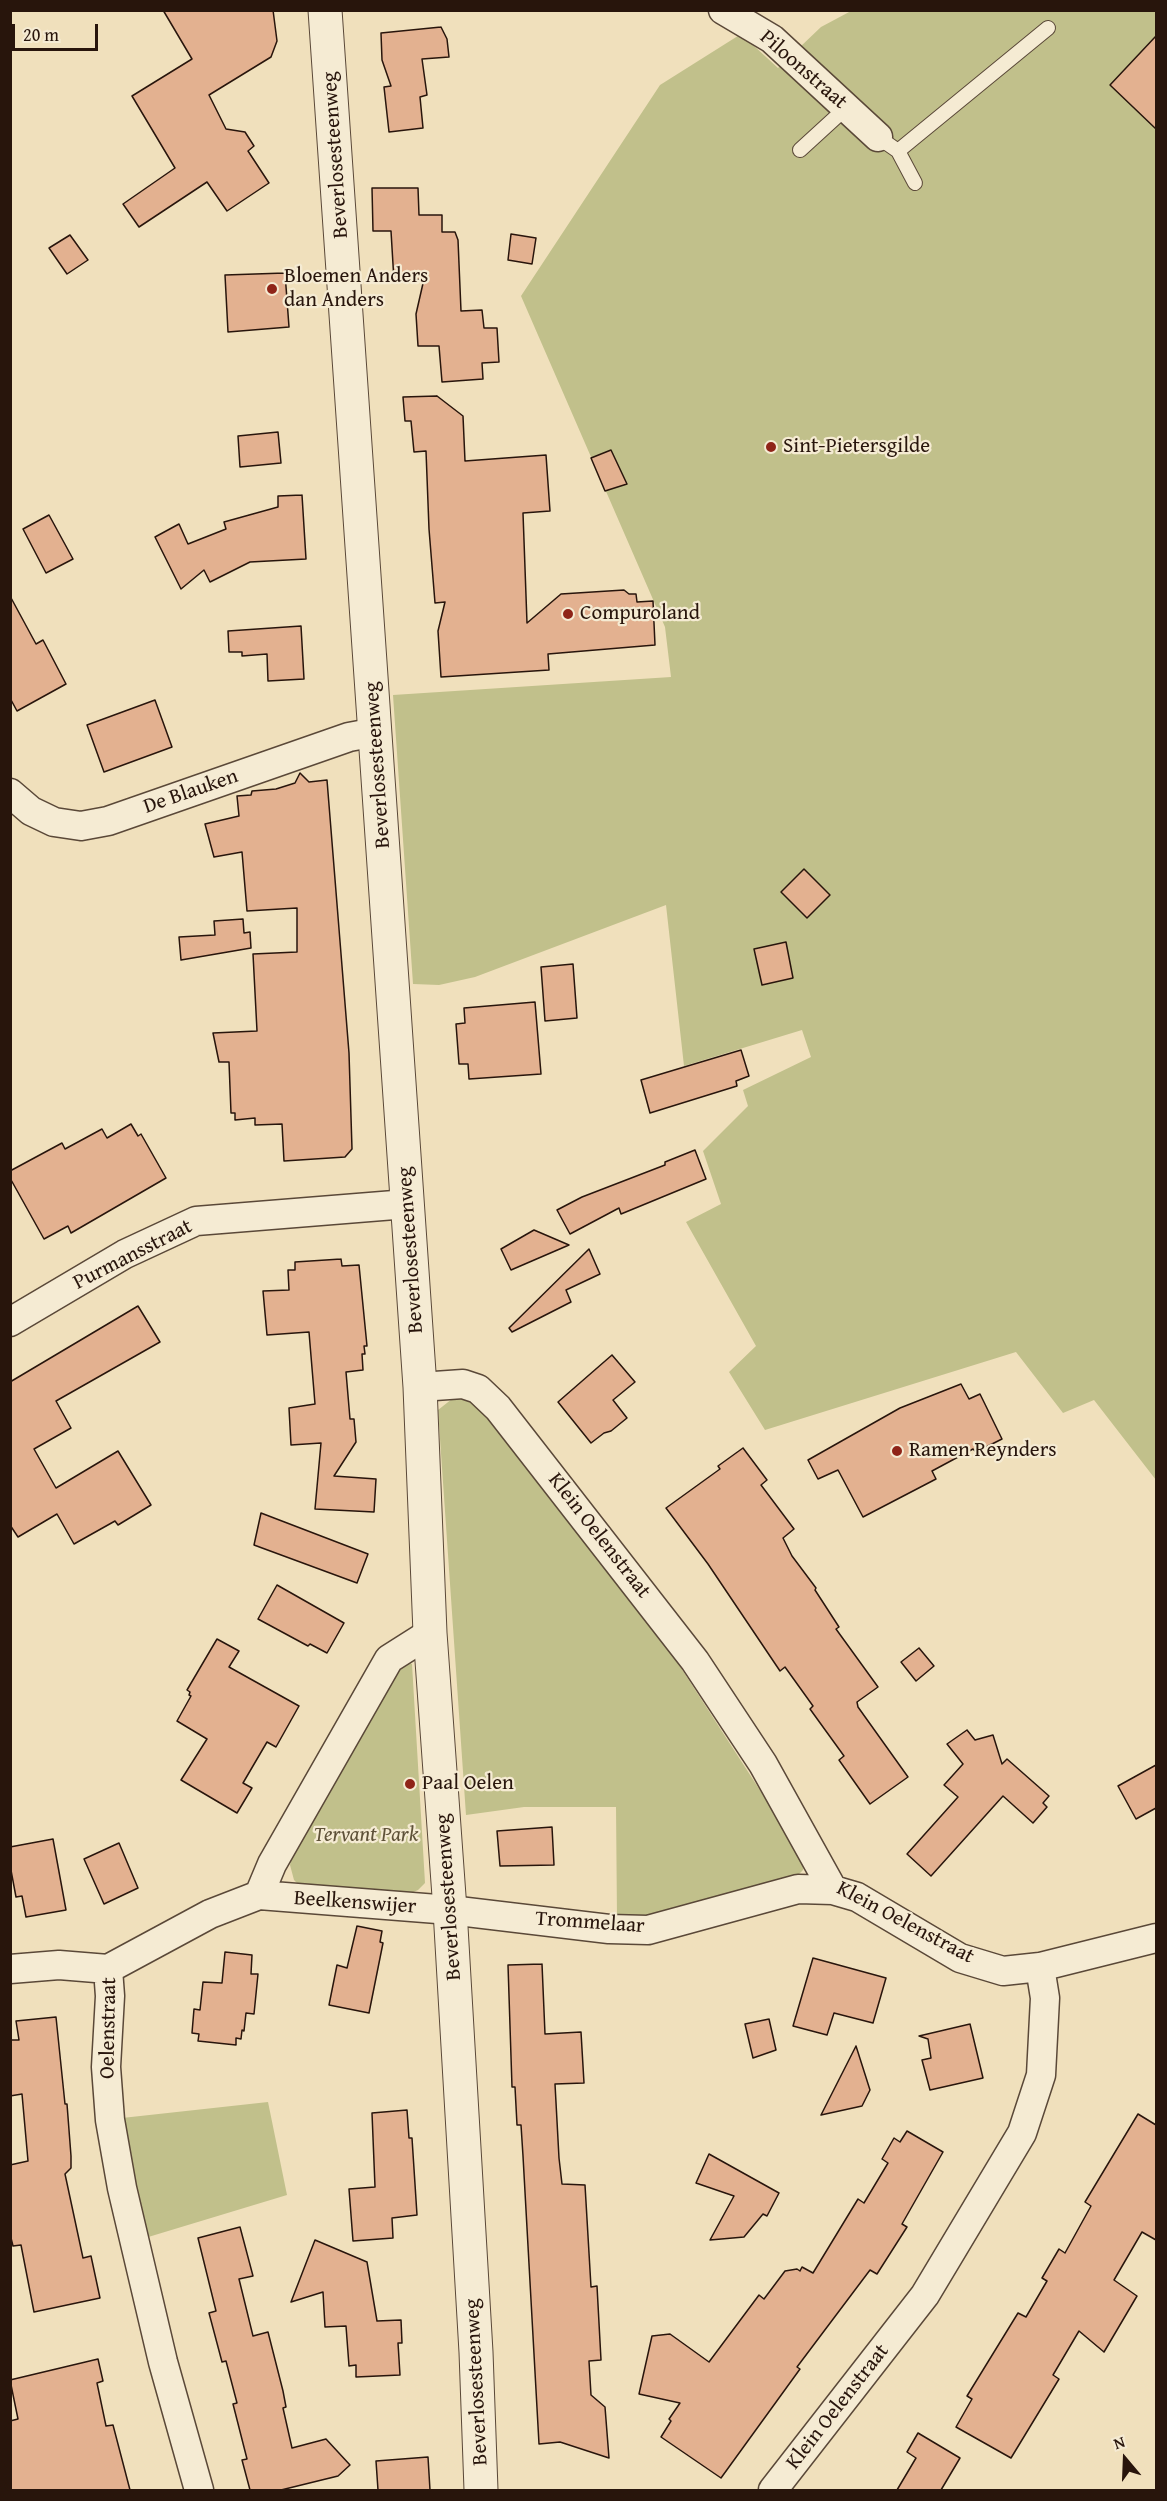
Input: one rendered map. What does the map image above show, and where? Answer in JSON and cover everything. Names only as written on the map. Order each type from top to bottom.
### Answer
[{"type":"street","name":"Beverlosesteenweg","points":[[325,10],[420,1388],[430,1633],[450,1910],[475,2340],[481,2490]]},
{"type":"street","name":"Piloonstraat","points":[[723,10],[772,39],[888,144]]},
{"type":"street","name":"De Blauken","points":[[10,793],[31,811],[54,822],[81,826],[108,821],[349,737],[376,732]]},
{"type":"street","name":"Purmansstraat","points":[[10,1322],[125,1254],[196,1221],[407,1204]]},
{"type":"street","name":"Klein Oelenstraat","points":[[420,1388],[463,1384],[478,1389],[498,1408],[695,1661],[763,1764],[833,1890],[857,1898],[960,1958],[1003,1971],[1040,1967],[1046,1998],[1041,2075],[1022,2133],[925,2295],[773,2490]]},
{"type":"street","points":[[260,1895],[272,1864],[389,1659],[430,1633]]},
{"type":"street","name":"Trommelaar","points":[[450,1910],[609,1929],[648,1930],[798,1889],[833,1890]]},
{"type":"street","name":"Beelkenswijer","points":[[260,1895],[450,1910]]},
{"type":"street","name":"Oelenstraat","points":[[199,2490],[160,2350],[122,2188],[110,2120],[106,2067],[110,1996],[108,1969],[210,1914],[260,1895]]},
{"type":"street","points":[[1040,1967],[1156,1938]]},
{"type":"street","points":[[10,1969],[59,1965],[108,1969]]},
{"type":"lane","points":[[915,183],[888,144],[1048,28]]},
{"type":"lane","points":[[800,150],[847,107]]},
{"type":"green space","points":[[851,11],[1156,11],[1156,1480],[1094,1400],[1063,1413],[1016,1352],[765,1430],[729,1372],[756,1346],[686,1222],[721,1204],[703,1151],[748,1106],[743,1090],[811,1057],[802,1030],[684,1066],[666,905],[475,977],[439,985],[413,984],[393,695],[671,677],[665,627],[521,296],[660,85],[741,34],[778,68],[821,27]]},
{"type":"green space","points":[[467,1398],[485,1408],[643,1609],[805,1860],[803,1870],[797,1876],[651,1916],[617,1918],[616,1807],[524,1807],[466,1815],[438,1410],[452,1399]]},
{"type":"green space","name":"Tervant Park","points":[[405,1661],[412,1664],[425,1883],[418,1890],[409,1894],[303,1889],[294,1880],[290,1865],[293,1852],[398,1663]]},
{"type":"green space","points":[[268,2102],[287,2195],[145,2238],[122,2118]]},
{"type":"building","points":[[163,10],[273,10],[277,41],[271,57],[209,95],[226,129],[245,132],[254,146],[248,151],[269,183],[227,211],[207,182],[139,227],[123,204],[175,168],[132,96],[192,59]]},
{"type":"building","points":[[441,27],[447,39],[449,57],[422,59],[427,95],[420,97],[423,128],[389,132],[384,87],[391,86],[382,60],[381,33]]},
{"type":"building","points":[[1156,36],[1156,129],[1110,85]]},
{"type":"building","points":[[372,188],[418,188],[419,215],[442,215],[442,232],[455,232],[458,240],[461,311],[482,310],[484,328],[497,328],[499,362],[482,363],[483,379],[442,382],[439,346],[418,346],[416,314],[424,279],[394,281],[391,231],[373,231]]},
{"type":"building","points":[[511,234],[536,238],[532,264],[508,260]]},
{"type":"building","points":[[70,235],[88,260],[67,274],[49,248]]},
{"type":"building","points":[[285,273],[289,327],[228,332],[225,275]]},
{"type":"building","points":[[437,396],[463,416],[465,461],[546,455],[550,511],[523,513],[527,623],[561,594],[624,590],[629,594],[636,594],[637,602],[653,601],[655,645],[548,654],[549,670],[441,677],[438,631],[445,602],[435,603],[426,451],[414,452],[411,421],[405,421],[403,397]]},
{"type":"building","points":[[278,432],[281,463],[240,467],[238,436]]},
{"type":"building","points":[[611,450],[627,484],[605,491],[591,458]]},
{"type":"building","points":[[302,495],[306,559],[250,562],[210,582],[204,570],[181,589],[155,537],[179,524],[188,544],[226,529],[224,522],[278,507],[278,496]]},
{"type":"building","points":[[49,515],[73,559],[46,573],[23,529]]},
{"type":"building","points":[[10,596],[36,644],[43,640],[66,684],[17,711],[10,698]]},
{"type":"building","points":[[301,626],[304,679],[268,681],[267,654],[242,656],[242,652],[229,652],[228,631]]},
{"type":"building","points":[[155,700],[172,747],[104,772],[87,725]]},
{"type":"building","points":[[300,773],[309,782],[327,780],[349,1053],[352,1149],[345,1157],[284,1161],[282,1124],[255,1125],[255,1118],[235,1120],[235,1113],[231,1113],[229,1062],[219,1062],[213,1033],[257,1031],[253,954],[297,952],[297,908],[247,911],[242,852],[214,857],[205,824],[239,816],[237,796],[251,795],[252,791],[276,789],[295,783]]},
{"type":"building","points":[[804,869],[830,895],[807,918],[781,892]]},
{"type":"building","points":[[243,919],[244,933],[250,932],[251,948],[181,960],[179,937],[215,935],[214,921]]},
{"type":"building","points":[[786,942],[793,978],[762,985],[754,949]]},
{"type":"building","points":[[573,964],[577,1018],[545,1021],[541,967]]},
{"type":"building","points":[[535,1002],[541,1074],[469,1079],[468,1064],[459,1064],[456,1024],[465,1023],[464,1008]]},
{"type":"building","points":[[741,1050],[749,1076],[736,1081],[737,1086],[650,1113],[641,1080]]},
{"type":"building","points":[[131,1124],[138,1136],[141,1134],[166,1178],[71,1233],[68,1226],[44,1239],[10,1178],[10,1171],[62,1143],[65,1149],[102,1129],[107,1138]]},
{"type":"building","points":[[695,1150],[706,1179],[621,1214],[619,1208],[570,1234],[557,1210],[582,1197],[665,1165],[665,1162]]},
{"type":"building","points":[[534,1230],[569,1245],[511,1270],[501,1249]]},
{"type":"building","points":[[589,1249],[600,1274],[566,1290],[571,1302],[512,1332],[509,1328]]},
{"type":"building","points":[[341,1259],[342,1266],[359,1265],[367,1346],[364,1346],[365,1354],[362,1354],[363,1370],[346,1372],[350,1419],[354,1419],[356,1442],[334,1476],[376,1479],[374,1512],[315,1509],[321,1443],[291,1445],[289,1408],[315,1404],[309,1332],[267,1335],[263,1291],[289,1290],[288,1270],[295,1270],[295,1262]]},
{"type":"building","points":[[138,1306],[160,1342],[56,1401],[71,1428],[34,1449],[56,1488],[118,1451],[151,1505],[118,1525],[115,1521],[74,1544],[57,1514],[18,1537],[10,1525],[10,1382]]},
{"type":"building","points":[[612,1355],[635,1382],[613,1400],[627,1418],[591,1443],[558,1402]]},
{"type":"building","name":"Ramen Reynders","points":[[961,1384],[969,1399],[980,1394],[1002,1439],[976,1452],[973,1449],[932,1471],[936,1479],[863,1517],[838,1470],[818,1479],[808,1460],[900,1408]]},
{"type":"building","points":[[743,1448],[767,1480],[761,1485],[794,1529],[783,1538],[792,1556],[816,1588],[815,1590],[839,1627],[836,1629],[878,1687],[857,1702],[858,1707],[908,1777],[870,1804],[839,1760],[844,1756],[810,1709],[813,1706],[785,1667],[780,1671],[708,1564],[666,1508],[720,1469],[718,1466]]},
{"type":"building","points":[[261,1513],[368,1554],[357,1583],[254,1545]]},
{"type":"building","points":[[277,1585],[344,1623],[327,1653],[310,1644],[308,1646],[258,1619]]},
{"type":"building","points":[[217,1639],[239,1651],[229,1667],[299,1706],[276,1747],[267,1742],[243,1783],[252,1788],[237,1813],[181,1780],[207,1739],[177,1721],[191,1696],[187,1690]]},
{"type":"building","points":[[919,1648],[934,1666],[916,1681],[901,1662]]},
{"type":"building","points":[[967,1730],[975,1740],[993,1735],[1002,1764],[1007,1759],[1049,1796],[1043,1803],[1047,1807],[1033,1823],[1003,1796],[931,1876],[907,1854],[958,1797],[944,1785],[963,1764],[947,1744]]},
{"type":"building","points":[[1156,1765],[1156,1808],[1136,1819],[1118,1786]]},
{"type":"building","points":[[552,1827],[554,1865],[500,1866],[497,1831]]},
{"type":"building","points":[[53,1839],[66,1910],[26,1917],[22,1896],[16,1897],[10,1865],[10,1847]]},
{"type":"building","points":[[119,1843],[138,1888],[104,1904],[84,1859]]},
{"type":"building","points":[[357,1926],[382,1931],[380,1942],[383,1943],[369,2013],[329,2005],[337,1965],[347,1968]]},
{"type":"building","points":[[225,1952],[252,1955],[251,1974],[258,1974],[254,2014],[246,2013],[244,2031],[242,2030],[241,2039],[236,2038],[236,2045],[198,2041],[199,2034],[192,2033],[194,2009],[200,2010],[203,1982],[222,1983]]},
{"type":"building","points":[[813,1958],[886,1978],[873,2023],[834,2013],[827,2035],[793,2026]]},
{"type":"building","points":[[542,1964],[545,2034],[581,2032],[584,2083],[555,2084],[559,2158],[562,2184],[585,2185],[591,2287],[597,2286],[601,2360],[589,2361],[591,2395],[605,2407],[609,2458],[560,2442],[539,2444],[521,2125],[517,2125],[515,2087],[512,2087],[508,1965]]},
{"type":"building","points":[[56,2017],[71,2156],[71,2168],[65,2174],[83,2258],[91,2256],[100,2298],[34,2312],[21,2245],[13,2246],[10,2234],[10,2165],[28,2161],[22,2094],[10,2096],[10,2040],[19,2040],[16,2021]]},
{"type":"building","points":[[769,2019],[776,2050],[753,2058],[745,2024]]},
{"type":"building","points":[[970,2024],[983,2078],[930,2090],[922,2060],[931,2058],[928,2039],[919,2036]]},
{"type":"building","points":[[856,2046],[870,2090],[862,2106],[821,2115]]},
{"type":"building","points":[[407,2110],[409,2138],[412,2138],[417,2215],[392,2218],[393,2238],[353,2241],[349,2189],[375,2187],[372,2113]]},
{"type":"building","points":[[1138,2114],[1156,2125],[1156,2240],[1142,2232],[1114,2280],[1137,2296],[1104,2352],[1079,2331],[1053,2375],[1059,2379],[1011,2458],[956,2427],[972,2399],[967,2396],[1018,2313],[1026,2317],[1047,2281],[1042,2278],[1059,2249],[1065,2253],[1091,2206],[1085,2202]]},
{"type":"building","points":[[907,2131],[943,2152],[902,2224],[907,2227],[877,2274],[870,2270],[797,2367],[800,2369],[721,2478],[661,2437],[680,2403],[639,2394],[652,2336],[670,2334],[709,2362],[759,2295],[764,2299],[785,2271],[797,2269],[800,2271],[802,2267],[813,2273],[858,2199],[864,2203],[888,2163],[882,2159],[894,2138],[900,2142]]},
{"type":"building","points":[[709,2154],[779,2193],[767,2216],[763,2214],[744,2237],[710,2240],[734,2196],[696,2183]]},
{"type":"building","points":[[240,2227],[253,2276],[239,2279],[253,2336],[268,2332],[283,2391],[286,2407],[283,2408],[292,2448],[326,2439],[350,2465],[338,2476],[281,2490],[250,2490],[242,2460],[247,2459],[233,2404],[237,2403],[226,2361],[222,2362],[209,2313],[216,2311],[198,2238]]},
{"type":"building","points":[[315,2240],[367,2262],[377,2321],[401,2320],[402,2343],[398,2343],[400,2375],[356,2377],[356,2365],[349,2366],[346,2326],[325,2327],[323,2292],[291,2302]]},
{"type":"building","points":[[98,2359],[103,2381],[97,2383],[106,2426],[113,2425],[130,2490],[10,2490],[10,2421],[18,2419],[10,2380]]},
{"type":"building","points":[[918,2433],[960,2458],[941,2490],[897,2490],[916,2458],[907,2452]]},
{"type":"building","points":[[428,2457],[430,2490],[378,2490],[376,2461]]},
{"type":"place","name":"Bloemen Anders dan Anders","points":[[272,289]]},
{"type":"place","name":"Sint-Pietersgilde","points":[[771,447]]},
{"type":"place","name":"Compuroland","points":[[568,614]]},
{"type":"place","name":"Ramen Reynders","points":[[897,1451]]},
{"type":"place","name":"Paal Oelen","points":[[410,1784]]}]
